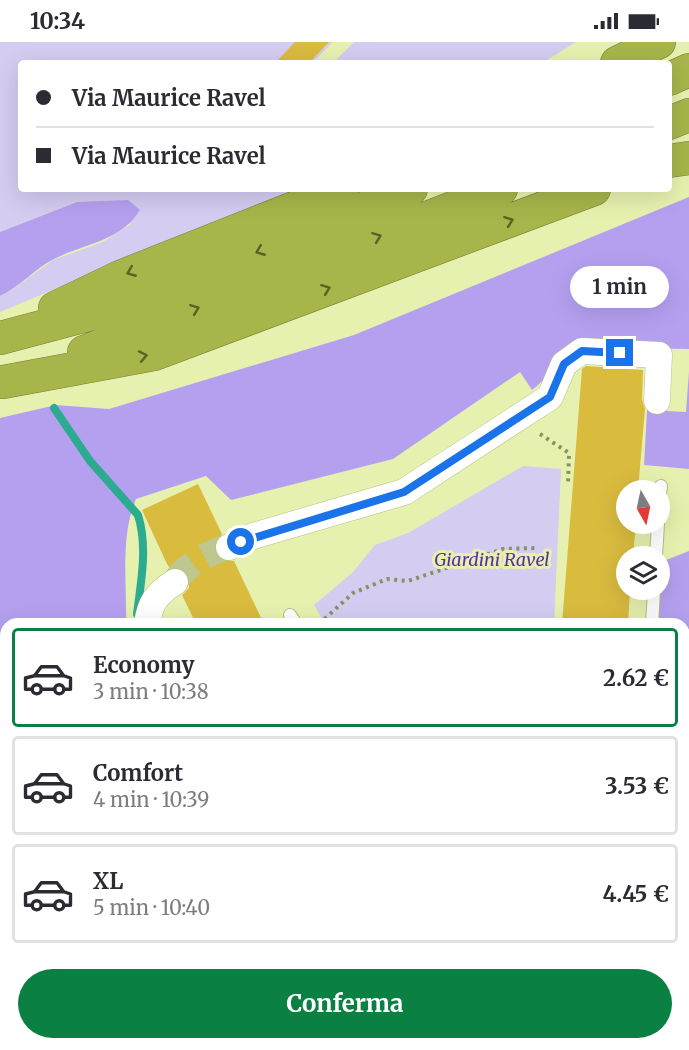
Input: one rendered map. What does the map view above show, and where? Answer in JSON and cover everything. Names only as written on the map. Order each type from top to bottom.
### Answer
[{"type":"highway","points":[[623,60],[659,42]]},
{"type":"highway","points":[[672,78],[689,70]]},
{"type":"highway","points":[[672,122],[689,115]]},
{"type":"highway","points":[[672,161],[689,158]]},
{"type":"highway","points":[[0,336],[120,277],[334,192]]},
{"type":"highway","points":[[0,336],[132,303],[404,192]]},
{"type":"highway","points":[[2,383],[493,192]]},
{"type":"highway","points":[[2,383],[154,354],[586,192]]},
{"type":"street","points":[[230,547],[253,536],[404,492],[550,397],[564,364],[582,351],[659,355],[657,401]]},
{"type":"street","points":[[148,618],[150,604],[161,591],[175,582]]},
{"type":"lane","points":[[652,618],[653,600]]},
{"type":"path","points":[[517,418],[569,453],[568,485]]},
{"type":"path","points":[[325,618],[353,593],[387,579],[408,581],[503,549],[536,548]]},
{"type":"green space","points":[[0,42],[333,42],[315,60],[18,60],[18,192],[288,192],[0,312],[0,296],[53,260],[103,242],[131,224],[77,202],[0,232]]},
{"type":"green space","points":[[354,42],[576,42],[547,60],[336,60]]},
{"type":"green space","name":"Giardini Ravel","points":[[523,466],[561,469],[554,618],[322,618],[314,605],[353,572],[375,545],[408,533]]},
{"type":"shaded area","points":[[689,197],[689,349],[571,347],[532,390],[520,372],[393,459],[231,500],[206,476],[136,499],[131,513],[126,544],[126,618],[0,618],[0,418],[56,405],[109,409],[354,335]]},
{"type":"shaded area","points":[[128,200],[140,210],[122,229],[54,259],[0,296],[0,232],[77,202]]},
{"type":"shaded area","points":[[689,371],[689,469],[644,465],[647,410],[686,412]]},
{"type":"shaded area","points":[[689,551],[689,618],[657,618],[659,600],[670,600],[670,558]]},
{"type":"building","points":[[295,42],[329,42],[312,60],[278,60]]},
{"type":"building","points":[[586,366],[643,370],[642,400],[645,409],[639,480],[616,480],[616,534],[635,534],[634,546],[616,546],[616,600],[629,600],[628,618],[562,618],[582,369]]},
{"type":"building","points":[[198,484],[222,534],[214,545],[216,554],[221,560],[234,561],[261,618],[193,618],[182,595],[189,588],[188,574],[181,568],[170,568],[167,564],[142,510]]},
{"type":"waterway","points":[[54,408],[90,461],[138,515],[143,552],[137,614]]},
{"type":"tunnel","points":[[175,582],[185,570],[199,560],[229,547]]},
{"type":"route","points":[[241,542],[253,536],[404,492],[550,397],[564,364],[582,351],[620,353]]}]
